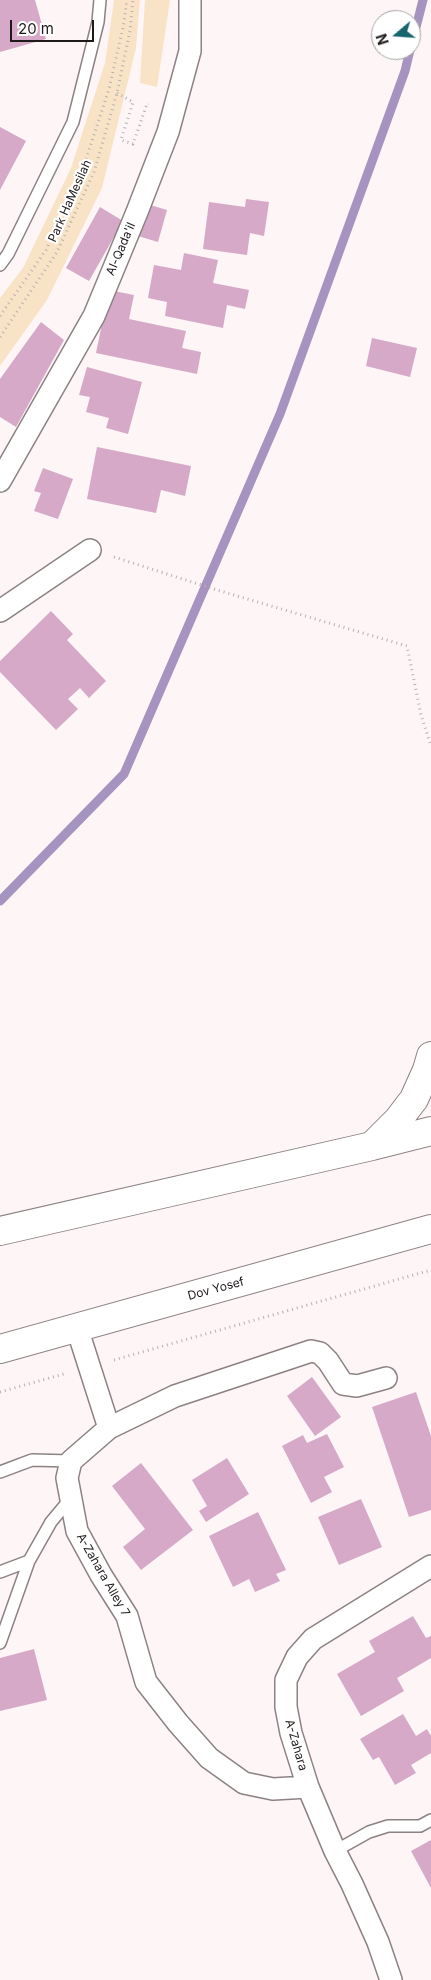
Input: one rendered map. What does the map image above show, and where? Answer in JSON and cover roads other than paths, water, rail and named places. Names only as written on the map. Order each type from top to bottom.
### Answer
[{"type":"main road","points":[[372,1146],[398,1120],[414,1099],[431,1056]]},
{"type":"main road","points":[[0,1231],[431,1131]]},
{"type":"main road","name":"Dov Yosef","points":[[0,1349],[431,1229]]},
{"type":"street","name":"Al-Qada'il","points":[[0,480],[94,316],[137,212],[168,132],[190,52],[190,0]]},
{"type":"street","points":[[0,611],[90,550]]},
{"type":"street","points":[[77,1328],[109,1428]]},
{"type":"street","points":[[71,1461],[109,1428],[175,1396],[312,1351],[320,1353],[328,1360],[343,1384],[357,1386],[386,1378]]},
{"type":"street","name":"A-Zahara Alley 7","points":[[71,1461],[67,1478],[77,1531],[101,1575],[127,1616],[146,1682],[178,1723],[209,1758],[244,1783],[273,1789],[308,1787]]},
{"type":"street","name":"A-Zahara","points":[[390,1980],[378,1942],[335,1851],[308,1787],[291,1733],[286,1707],[286,1680],[297,1656],[313,1639],[330,1626],[431,1566]]},
{"type":"lane","points":[[0,265],[8,254],[73,122],[98,22],[100,0]]},
{"type":"lane","points":[[0,1472],[32,1460],[71,1461]]},
{"type":"lane","points":[[0,1643],[29,1561],[51,1522],[71,1498]]},
{"type":"lane","points":[[0,1572],[29,1561]]},
{"type":"lane","points":[[335,1851],[369,1832],[388,1826],[420,1826],[431,1820]]},
{"type":"waterway","points":[[420,10],[423,0]]},
{"type":"waterway","points":[[0,901],[124,774],[280,414],[408,60]]}]
